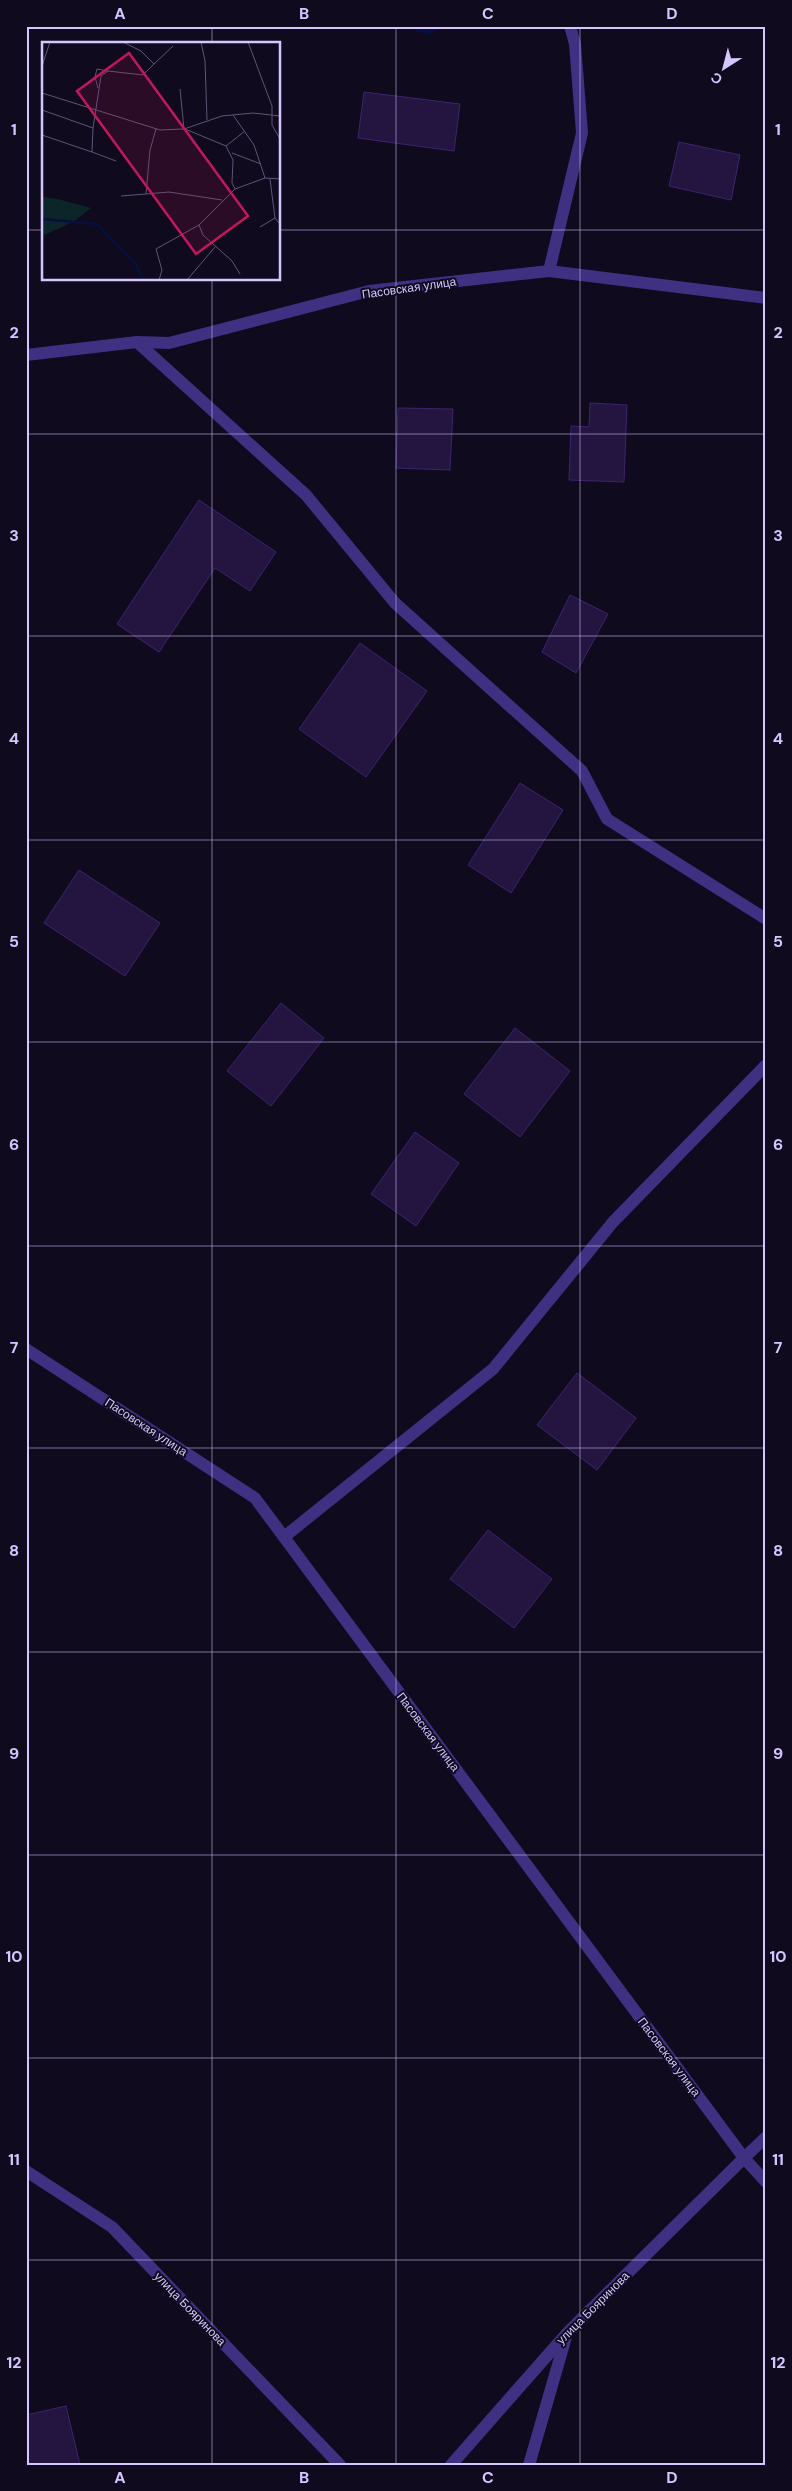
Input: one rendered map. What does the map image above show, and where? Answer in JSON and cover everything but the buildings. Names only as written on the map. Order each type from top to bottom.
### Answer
[{"type":"street","points":[[549,271],[582,133],[575,44],[570,26]]},
{"type":"street","name":"Пасовская улица","points":[[26,355],[137,342],[169,343],[369,291],[549,271],[766,298]]},
{"type":"street","points":[[137,342],[306,495],[395,603],[582,771],[607,819],[766,919]]},
{"type":"street","points":[[284,1537],[493,1369],[613,1222],[766,1065]]},
{"type":"street","name":"Пасовская улица","points":[[26,1349],[255,1498],[744,2158],[766,2182]]},
{"type":"street","name":"улица Бояринова","points":[[451,2465],[568,2332],[766,2137]]},
{"type":"street","name":"улица Бояринова","points":[[26,2171],[112,2226],[340,2465]]},
{"type":"street","points":[[529,2465],[568,2332]]},
{"type":"shaded area","points":[[402,26],[446,26],[427,35]]}]
